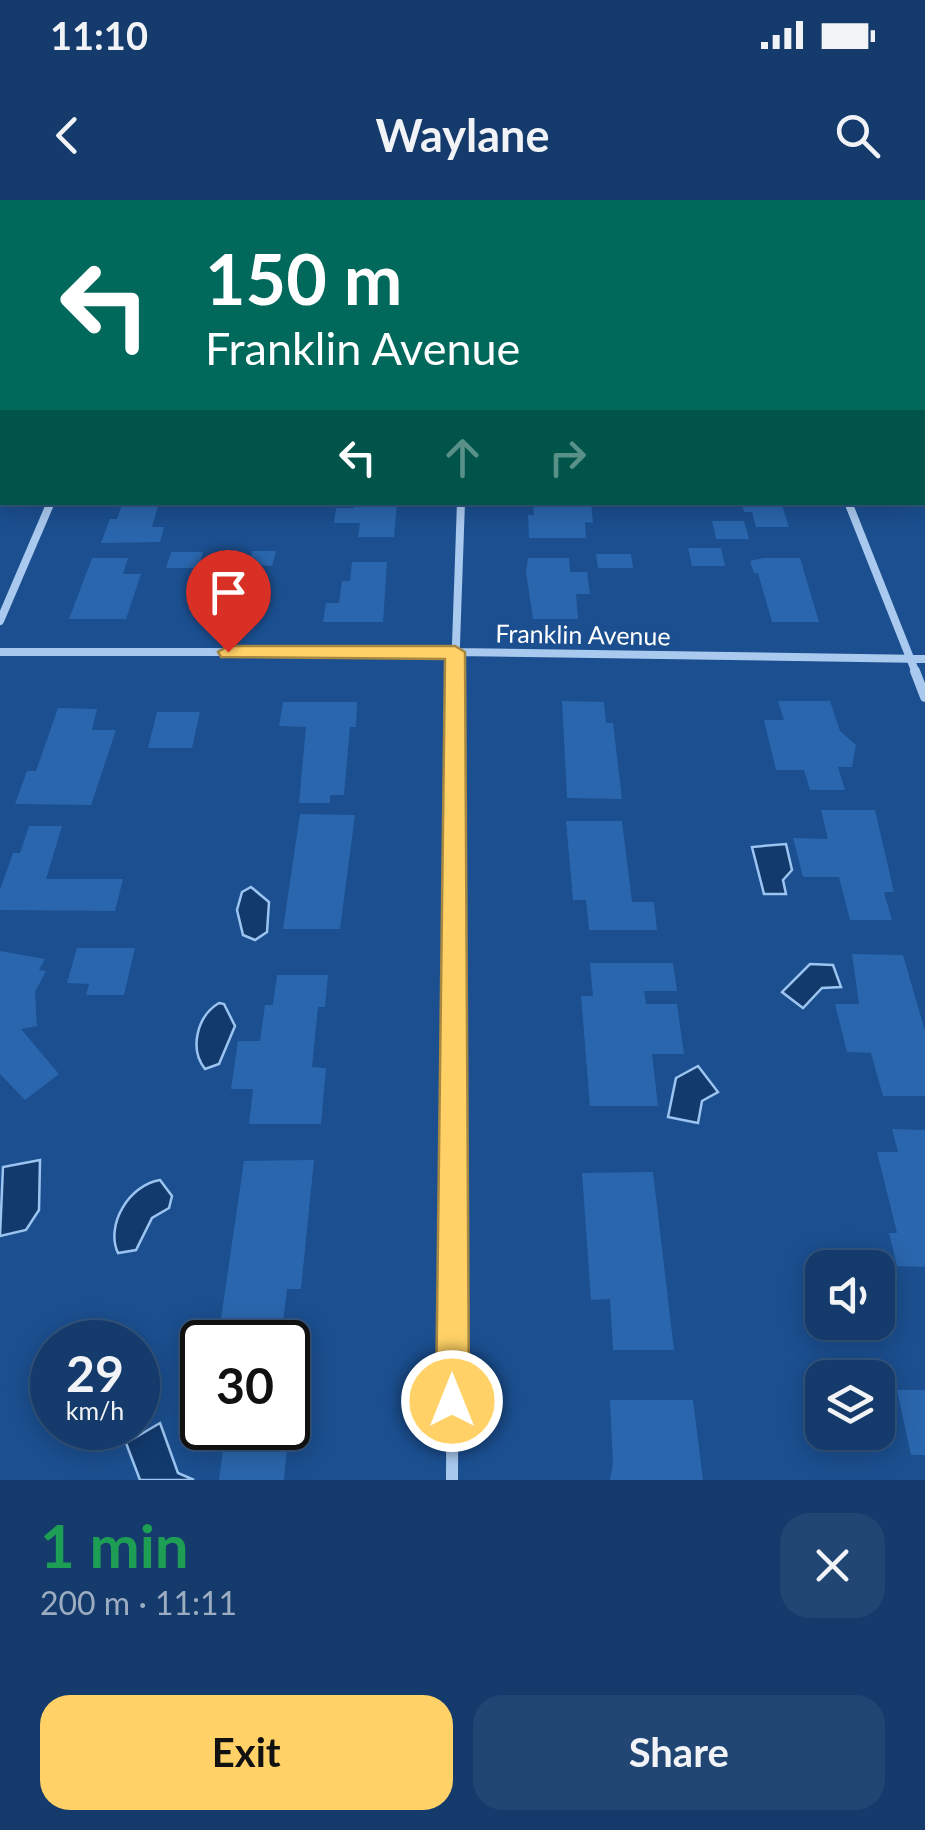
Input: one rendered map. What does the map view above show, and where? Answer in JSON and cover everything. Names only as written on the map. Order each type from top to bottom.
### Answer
[{"type":"street","points":[[0,621],[50,505]]},
{"type":"street","points":[[452,1480],[455,652],[461,505]]},
{"type":"street","points":[[849,505],[925,697]]},
{"type":"street","name":"Franklin Avenue","points":[[0,652],[925,658]]},
{"type":"water","points":[[786,844],[792,870],[783,880],[786,894],[764,894],[752,847]]},
{"type":"water","points":[[251,887],[269,902],[267,932],[255,940],[243,935],[237,910],[242,892]]},
{"type":"water","points":[[810,964],[833,965],[841,987],[822,988],[803,1008],[782,992]]},
{"type":"water","points":[[219,1003],[224,1004],[235,1026],[219,1064],[205,1069],[197,1052],[198,1033],[205,1016]]},
{"type":"water","points":[[698,1066],[718,1092],[702,1101],[698,1123],[668,1117],[676,1078]]},
{"type":"water","points":[[40,1160],[39,1210],[26,1230],[0,1236],[3,1167]]},
{"type":"water","points":[[160,1180],[172,1196],[169,1208],[152,1218],[136,1250],[118,1253],[115,1230],[122,1208],[139,1190]]},
{"type":"water","points":[[160,1423],[178,1473],[194,1480],[140,1480],[129,1450],[160,1450]]},
{"type":"building","points":[[122,505],[158,506],[152,527],[164,527],[160,542],[101,543],[110,519],[117,519]]},
{"type":"building","points":[[397,505],[394,537],[358,537],[360,523],[334,523],[336,508]]},
{"type":"building","points":[[533,505],[591,505],[593,523],[585,522],[586,538],[529,538],[528,515],[534,515]]},
{"type":"building","points":[[742,505],[782,505],[789,527],[756,527],[752,512],[744,512]]},
{"type":"building","points":[[712,521],[744,521],[749,539],[716,539]]},
{"type":"building","points":[[688,548],[721,548],[725,566],[692,566]]},
{"type":"building","points":[[252,551],[276,551],[272,566],[249,565]]},
{"type":"building","points":[[171,552],[203,552],[199,568],[166,568]]},
{"type":"building","points":[[596,554],[631,554],[633,568],[598,568]]},
{"type":"building","points":[[92,558],[128,558],[123,574],[141,574],[126,619],[69,619]]},
{"type":"building","points":[[528,558],[569,558],[570,572],[587,572],[590,594],[576,594],[578,619],[533,619],[526,572]]},
{"type":"building","points":[[800,558],[819,622],[772,622],[758,573],[754,573],[750,561]]},
{"type":"building","points":[[352,562],[387,562],[383,622],[323,622],[326,603],[339,603],[342,581],[350,581]]},
{"type":"building","points":[[562,701],[604,702],[606,723],[613,723],[622,799],[567,798]]},
{"type":"building","points":[[778,701],[830,701],[840,731],[856,745],[852,767],[838,767],[845,790],[810,790],[804,770],[776,770],[764,720],[784,720]]},
{"type":"building","points":[[283,702],[357,702],[356,727],[350,727],[344,795],[330,795],[330,803],[299,803],[306,727],[279,726]]},
{"type":"building","points":[[58,708],[97,709],[92,730],[116,730],[91,805],[15,804],[27,771],[36,771]]},
{"type":"building","points":[[157,712],[200,712],[192,748],[148,748]]},
{"type":"building","points":[[821,810],[875,810],[894,892],[884,892],[892,920],[850,920],[839,877],[803,877],[793,838],[828,839]]},
{"type":"building","points":[[300,814],[355,815],[340,929],[283,929]]},
{"type":"building","points":[[566,821],[622,821],[632,902],[654,902],[657,930],[589,930],[586,900],[573,900]]},
{"type":"building","points":[[29,826],[62,826],[46,879],[123,879],[115,911],[0,910],[0,890],[13,853],[20,853]]},
{"type":"building","points":[[77,948],[135,948],[124,995],[86,995],[89,984],[67,983]]},
{"type":"building","points":[[0,951],[45,959],[39,970],[46,971],[35,992],[37,1026],[21,1029],[59,1074],[25,1100],[0,1074]]},
{"type":"building","points":[[852,954],[903,955],[925,1031],[925,1096],[883,1096],[871,1053],[847,1052],[835,1004],[859,1004]]},
{"type":"building","points":[[590,963],[673,963],[677,991],[644,991],[646,1004],[677,1004],[684,1054],[652,1054],[658,1106],[590,1106],[581,996],[593,996]]},
{"type":"building","points":[[277,975],[328,975],[325,1007],[318,1007],[312,1067],[326,1068],[321,1124],[249,1124],[253,1089],[231,1089],[238,1041],[260,1041],[265,1005],[273,1005]]},
{"type":"building","points":[[892,1129],[925,1130],[925,1267],[897,1266],[889,1233],[897,1233],[877,1152],[898,1152]]},
{"type":"building","points":[[314,1160],[301,1289],[287,1289],[283,1320],[221,1320],[244,1161]]},
{"type":"building","points":[[653,1172],[674,1350],[613,1350],[610,1299],[591,1300],[582,1173]]},
{"type":"building","points":[[897,1390],[925,1390],[925,1455],[911,1455]]},
{"type":"building","points":[[610,1400],[693,1400],[703,1480],[610,1480]]},
{"type":"building","points":[[223,1450],[287,1450],[284,1480],[219,1480]]},
{"type":"route","points":[[228,652],[455,652],[452,1401]]}]
